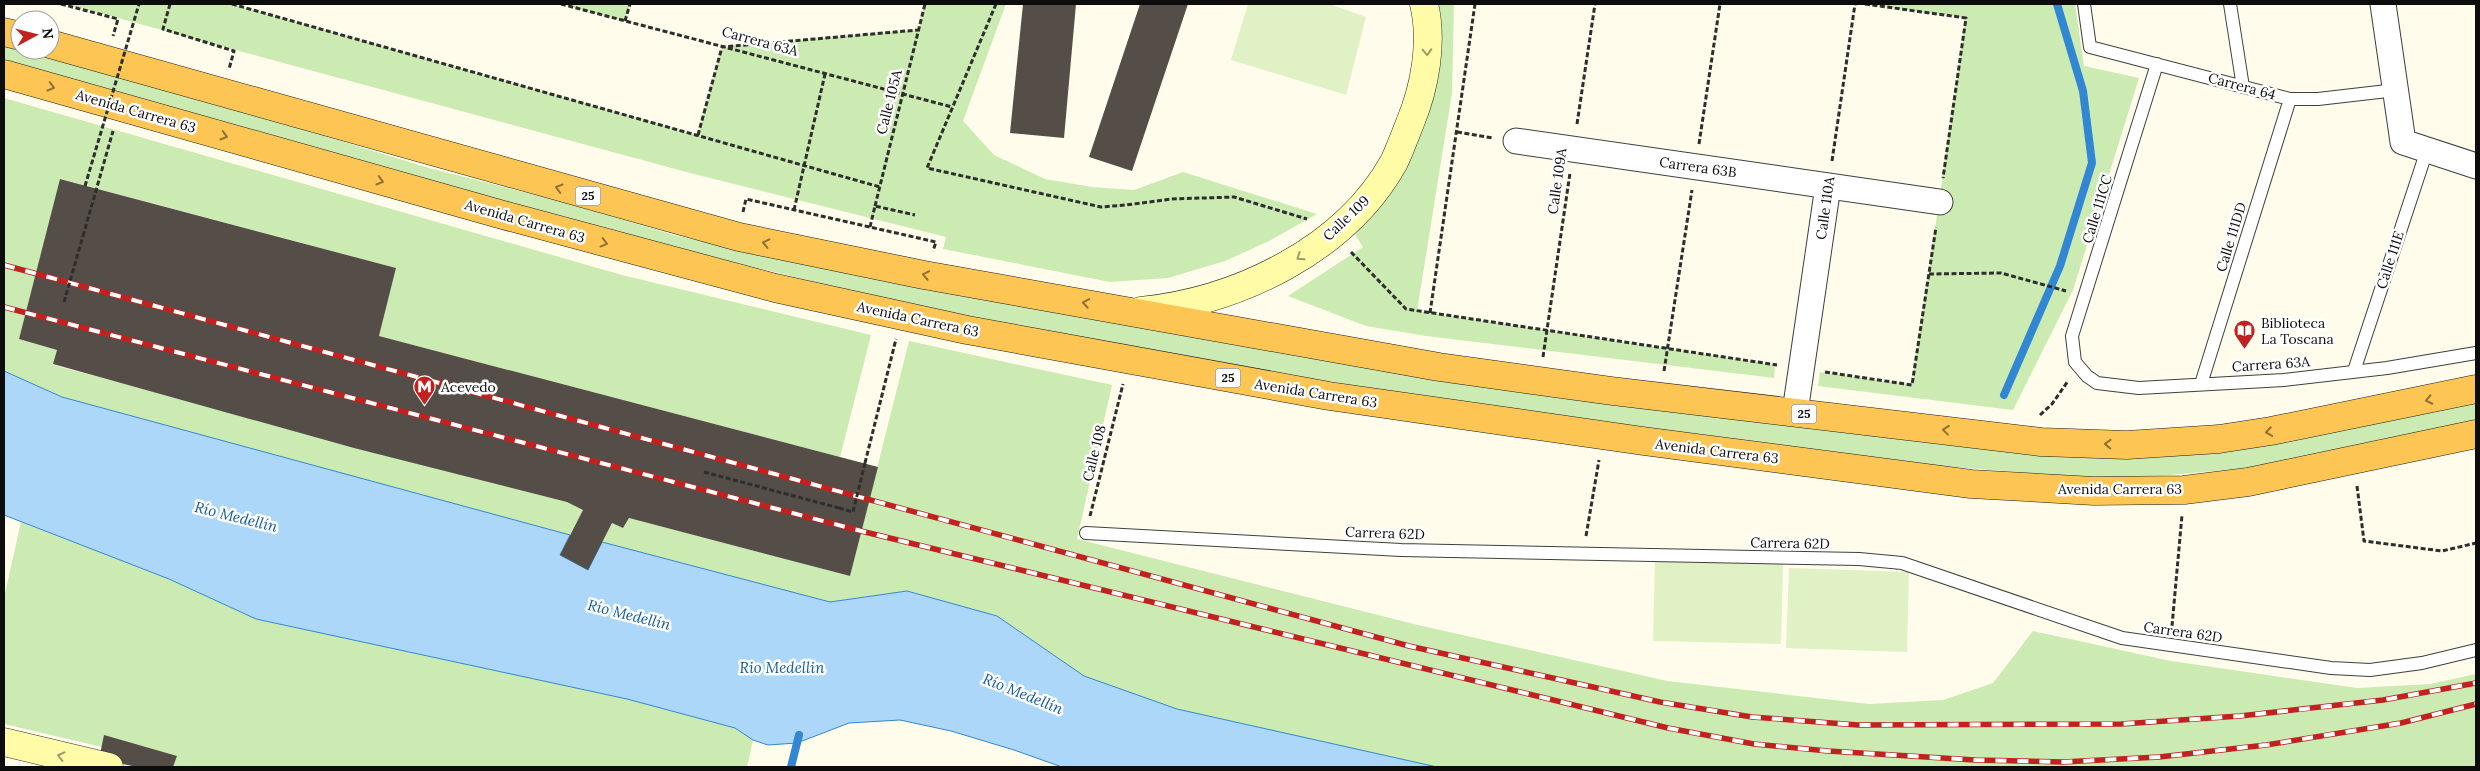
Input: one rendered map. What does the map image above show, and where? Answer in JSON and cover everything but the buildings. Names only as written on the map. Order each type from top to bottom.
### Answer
[{"type":"highway","name":"25","points":[[60,47],[739,237],[924,275],[1439,367],[2041,442],[2128,445],[2219,439],[2272,431],[2476,389]]},
{"type":"highway","name":"Avenida Carrera 63","points":[[4,74],[684,265],[861,308],[1144,364],[1329,396],[1971,484],[2094,491],[2184,490],[2248,482],[2476,434]]},
{"type":"main road","name":"Calle 109","points":[[1134,312],[1191,304],[1223,295],[1262,279],[1298,259],[1331,235],[1370,196],[1394,162],[1418,106],[1427,62],[1424,4]]},
{"type":"main road","points":[[4,742],[109,767]]},
{"type":"street","name":"Calle 111E","points":[[2383,4],[2396,90],[2415,146]]},
{"type":"street","name":"Carrera 63B","points":[[1516,141],[1940,202]]},
{"type":"street","points":[[2415,146],[2476,166]]},
{"type":"street","name":"Calle 110A","points":[[1795,412],[1828,186]]},
{"type":"lane","name":"Carrera 64","points":[[2084,4],[2090,47],[2290,99],[2318,99],[2396,90]]},
{"type":"lane","points":[[2230,4],[2243,87]]},
{"type":"lane","name":"Calle 111CC","points":[[2075,362],[2072,336],[2157,64]]},
{"type":"lane","name":"Calle 111DD","points":[[2201,384],[2290,99]]},
{"type":"lane","name":"Calle 111E","points":[[2354,371],[2415,146]]},
{"type":"lane","name":"Carrera 63A","points":[[2075,362],[2087,376],[2097,383],[2138,388],[2284,380],[2476,353]]},
{"type":"lane","name":"Carrera 62D","points":[[1086,533],[1401,550],[1859,559],[1902,563],[2122,638],[2331,668],[2370,670],[2422,663],[2476,650]]},
{"type":"path","points":[[61,4],[118,19],[111,42]]},
{"type":"path","points":[[85,186],[139,4]]},
{"type":"path","points":[[170,4],[163,29],[234,51],[228,71]]},
{"type":"path","points":[[232,4],[880,187]]},
{"type":"path","name":"Carrera 63A","points":[[561,4],[952,108]]},
{"type":"path","points":[[625,21],[630,4]]},
{"type":"path","name":"Calle 105A","points":[[870,227],[925,4]]},
{"type":"path","points":[[996,4],[927,168],[1101,207],[1126,206],[1172,199],[1234,197],[1308,220]]},
{"type":"path","points":[[1430,313],[1475,4]]},
{"type":"path","name":"Calle 109A","points":[[1542,362],[1595,4]]},
{"type":"path","name":"Calle 110A","points":[[1828,186],[1855,4]]},
{"type":"path","points":[[1865,4],[1966,18]]},
{"type":"path","points":[[698,135],[722,47],[918,30]]},
{"type":"path","points":[[794,210],[825,74]]},
{"type":"path","points":[[64,302],[120,107]]},
{"type":"path","points":[[1457,132],[1516,141]]},
{"type":"path","points":[[746,199],[936,242]]},
{"type":"path","points":[[875,206],[915,215]]},
{"type":"path","points":[[1349,250],[1406,309],[1912,385]]},
{"type":"path","points":[[1929,274],[2001,273],[2067,291]]},
{"type":"path","points":[[704,472],[853,512],[897,334]]},
{"type":"path","points":[[2036,419],[2052,404],[2066,384],[2075,362]]},
{"type":"path","name":"Calle 108","points":[[1086,533],[1124,378]]},
{"type":"path","points":[[1583,553],[1603,435]]},
{"type":"path","points":[[2354,460],[2364,541],[2442,551],[2476,543]]},
{"type":"path","points":[[2170,645],[2184,490]]},
{"type":"green space","points":[[66,4],[232,4],[698,135],[722,47],[918,30],[925,4],[1006,4],[963,121],[994,155],[1045,179],[1092,187],[1134,190],[1183,172],[1317,214],[1269,241],[1225,261],[1168,278],[1110,282],[943,249],[946,237],[690,173]]},
{"type":"green space","points":[[561,4],[630,4],[625,21]]},
{"type":"green space","points":[[1248,4],[1329,4],[1366,17],[1346,95],[1231,60]]},
{"type":"green space","points":[[1434,4],[1454,4],[1452,93],[1417,311],[1775,365],[1774,378],[1426,336],[1366,326],[1288,296],[1363,247],[1354,233],[1390,190]]},
{"type":"green space","points":[[1865,4],[2075,4],[2084,66],[2139,78],[2073,290],[2013,410],[1818,386],[1820,372],[1912,385],[1966,18]]},
{"type":"green space","points":[[4,44],[10,46],[10,60],[60,60],[259,116],[429,168],[563,202],[674,235],[794,262],[1229,340],[2217,453],[2294,441],[2476,401],[2476,420],[2257,467],[2171,475],[2090,478],[1928,465],[1705,438],[1476,405],[1232,366],[905,304],[647,241],[4,61]]},
{"type":"green space","points":[[4,98],[622,275],[871,335],[840,457],[379,336],[396,268],[61,179],[19,339],[57,350],[53,365],[567,501],[583,510],[570,535],[62,397],[4,371]]},
{"type":"green space","points":[[909,341],[1112,385],[1077,539],[1418,625],[1667,681],[1869,704],[1943,700],[1993,683],[2033,631],[2171,661],[2357,688],[2430,684],[2476,674],[2476,767],[1437,767],[1177,709],[1084,676],[997,616],[907,591],[830,602],[602,542],[612,523],[623,528],[629,518],[850,576]]},
{"type":"green space","points":[[21,522],[169,579],[256,619],[627,699],[735,728],[753,740],[747,767],[176,767],[119,751],[4,724],[4,598]]},
{"type":"green space","points":[[1655,559],[1783,563],[1781,644],[1653,641]]},
{"type":"green space","points":[[1789,568],[1909,572],[1907,652],[1786,648]]},
{"type":"water","points":[[4,371],[62,397],[570,535],[560,555],[588,570],[602,542],[830,602],[907,591],[997,616],[1084,676],[1177,709],[1437,767],[1062,767],[951,731],[900,720],[849,723],[797,743],[768,745],[753,740],[735,728],[627,699],[256,619],[169,579],[4,515]]},
{"type":"waterway","points":[[2004,395],[2060,266],[2092,163],[2083,91],[2057,4]]},
{"type":"waterway","points":[[791,767],[799,735]]},
{"type":"railway","points":[[4,265],[1409,646],[1660,702],[1752,717],[1858,725],[2121,724],[2240,716],[2383,700],[2476,683]]},
{"type":"railway","points":[[4,307],[865,532],[1668,728],[1754,744],[1828,751],[1975,760],[2063,762],[2159,757],[2266,745],[2401,723],[2476,704]]},
{"type":"place","name":"Biblioteca La Toscana","points":[[2245,350]]},
{"type":"place","name":"Acevedo","points":[[425,406]]},
{"type":"water label","name":"Río Medellín","points":[[236,517]]},
{"type":"water label","name":"Río Medellín","points":[[629,615]]},
{"type":"water label","name":"Rio Medellin","points":[[782,668]]},
{"type":"water label","name":"Río Medellín","points":[[1023,694]]}]
